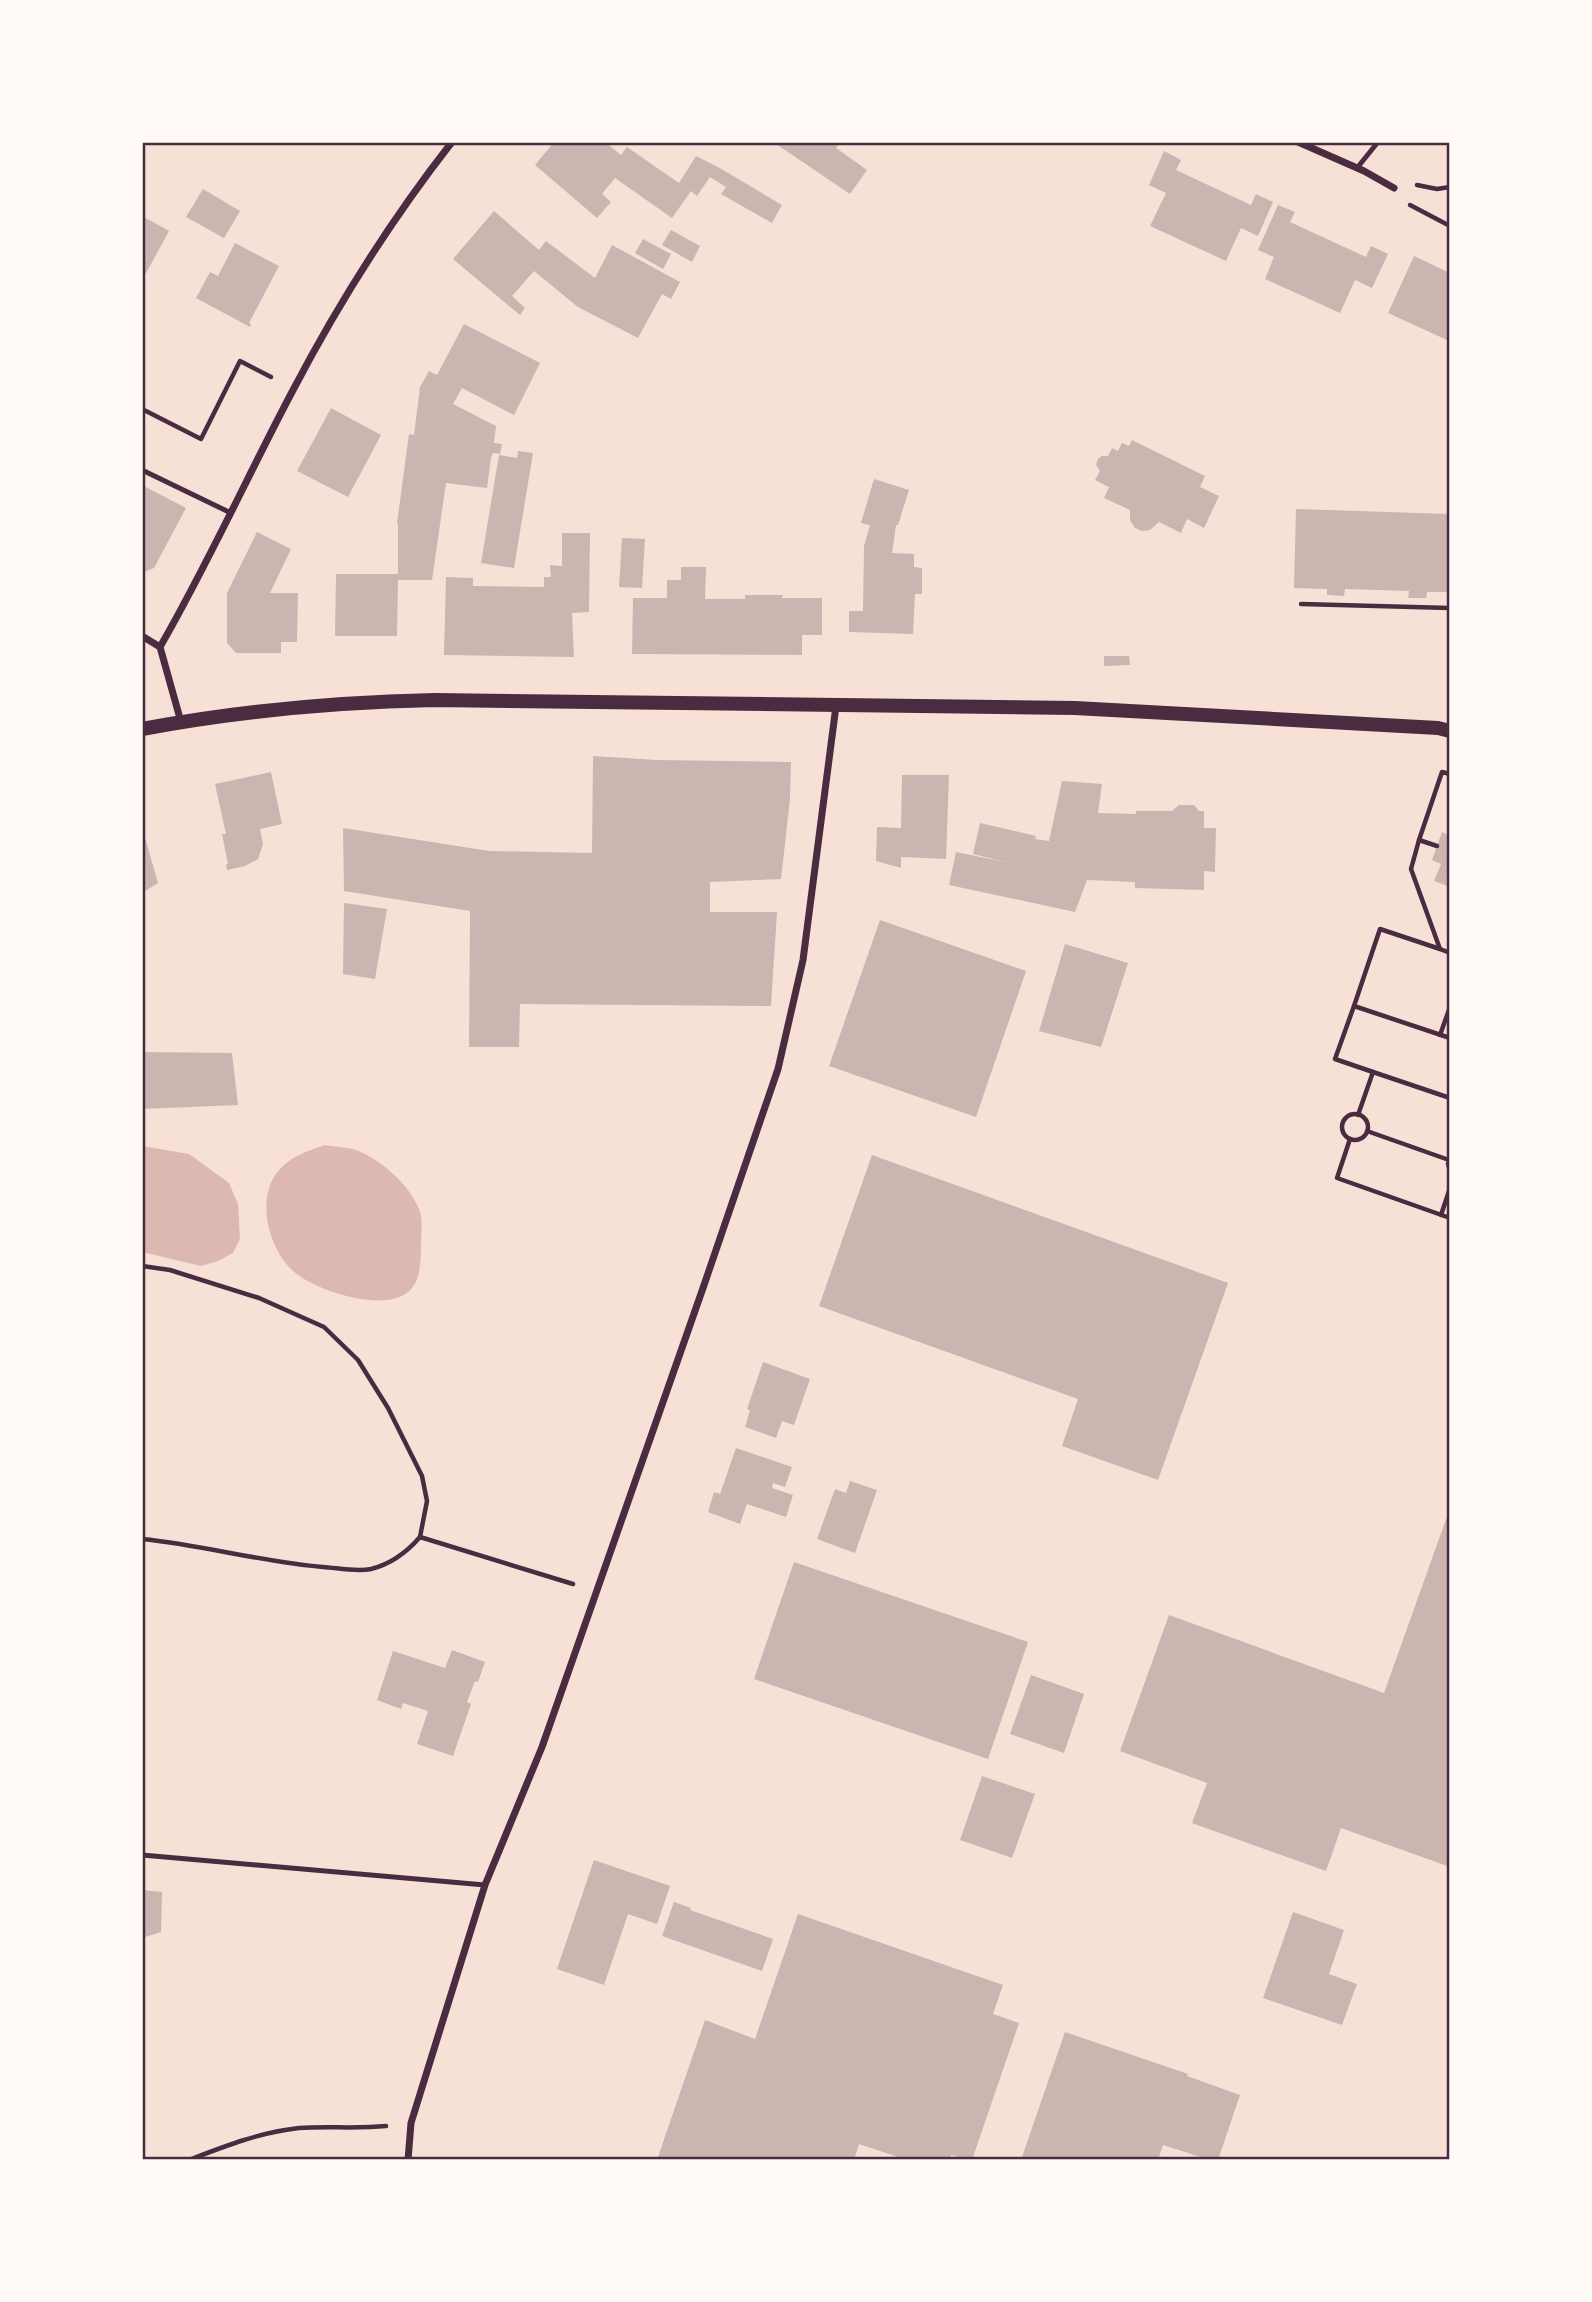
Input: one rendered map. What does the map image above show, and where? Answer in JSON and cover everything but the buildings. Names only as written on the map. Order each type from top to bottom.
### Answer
[{"type":"main road","points":[[142,729],[334,704],[408,701],[1075,708],[1438,728],[1450,731]]},
{"type":"street","points":[[160,647],[186,603],[294,388],[365,264],[452,142]]},
{"type":"street","points":[[1298,142],[1394,188]]},
{"type":"street","points":[[142,636],[160,647],[181,722]]},
{"type":"street","points":[[408,2160],[411,2123],[485,1885],[538,1758],[778,1069],[803,960],[836,705]]},
{"type":"lane","points":[[1357,168],[1378,142]]},
{"type":"lane","points":[[142,470],[231,513]]},
{"type":"lane","points":[[142,1855],[485,1885]]},
{"type":"path","points":[[1394,188],[1418,185],[1437,189],[1450,187]]},
{"type":"path","points":[[1394,188],[1405,202],[1450,226]]},
{"type":"path","points":[[142,409],[201,439],[240,360],[294,388]]},
{"type":"path","points":[[1301,604],[1450,608]]},
{"type":"path","points":[[1440,949],[1411,869],[1442,772],[1450,774]]},
{"type":"path","points":[[1419,840],[1437,845]]},
{"type":"path","points":[[1450,953],[1380,929],[1335,1059],[1450,1098]]},
{"type":"path","points":[[1354,1006],[1450,1038]]},
{"type":"path","points":[[1440,1035],[1450,1007]]},
{"type":"path","points":[[1358,1115],[1373,1072]]},
{"type":"path","points":[[1358,1115],[1365,1119],[1367,1131],[1362,1138],[1354,1140],[1344,1133],[1342,1125],[1346,1118],[1358,1115]]},
{"type":"path","points":[[1367,1131],[1450,1158],[1450,1171]]},
{"type":"path","points":[[1350,1139],[1336,1178],[1450,1218]]},
{"type":"path","points":[[1441,1214],[1450,1188]]},
{"type":"path","points":[[142,1274],[142,1266],[170,1270],[270,1303],[324,1327],[358,1360],[388,1408],[422,1476],[427,1501],[420,1537],[409,1551],[369,1569],[262,1560],[142,1539]]},
{"type":"path","points":[[420,1537],[597,1591]]},
{"type":"path","points":[[189,2160],[263,2134],[301,2128],[360,2129],[411,2123]]},
{"type":"shaded area","points":[[325,1145],[349,1148],[366,1154],[394,1175],[416,1203],[421,1219],[420,1265],[414,1285],[404,1295],[390,1300],[373,1300],[336,1293],[304,1279],[293,1271],[277,1249],[271,1236],[266,1208],[272,1181],[289,1161]]},
{"type":"shaded area","points":[[142,1146],[189,1154],[229,1183],[238,1204],[240,1239],[233,1253],[201,1266],[142,1252]]}]
